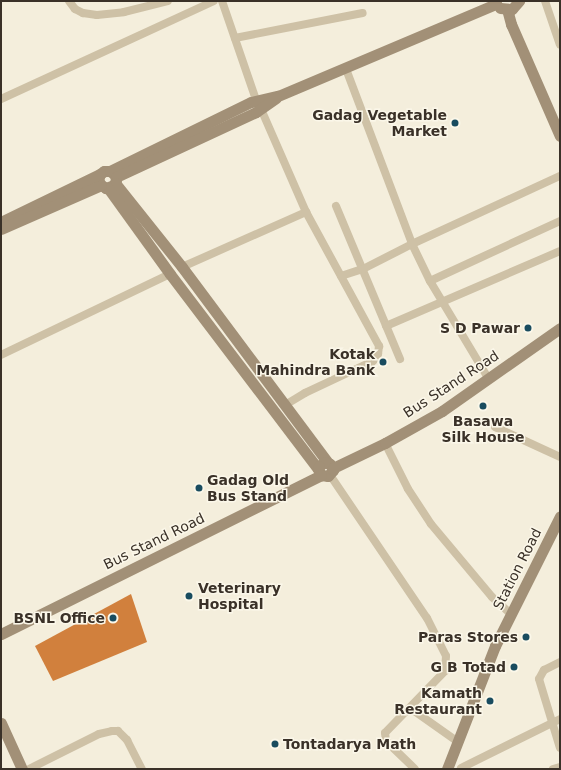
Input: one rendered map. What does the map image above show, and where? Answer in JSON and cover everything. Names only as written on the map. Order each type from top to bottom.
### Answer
[{"type":"street","points":[[69,1],[75,9],[83,13],[108,15],[168,1]]},
{"type":"street","points":[[1,99],[214,1]]},
{"type":"street","points":[[222,1],[259,105],[306,212],[376,337],[379,346],[378,354],[373,361],[305,393],[285,405]]},
{"type":"street","points":[[507,9],[516,6],[519,1]]},
{"type":"street","points":[[545,1],[560,45]]},
{"type":"street","points":[[1,230],[278,96],[346,69],[436,28],[496,3],[507,9],[511,24],[560,136]]},
{"type":"street","points":[[235,38],[363,13]]},
{"type":"street","points":[[346,69],[412,244],[430,281],[488,378]]},
{"type":"street","points":[[341,276],[362,269],[412,244],[560,176]]},
{"type":"street","points":[[1,222],[108,179]]},
{"type":"street","points":[[108,179],[182,267],[285,405],[326,470],[427,618],[446,656],[445,672],[387,729],[384,738],[391,747],[415,769]]},
{"type":"street","points":[[108,179],[170,274],[326,470]]},
{"type":"street","points":[[336,206],[400,359]]},
{"type":"street","points":[[182,267],[306,212]]},
{"type":"street","points":[[430,281],[560,221]]},
{"type":"street","points":[[386,326],[560,251]]},
{"type":"street","points":[[1,355],[170,274]]},
{"type":"street","name":"Bus Stand Road","points":[[1,634],[326,470],[385,443],[442,411],[560,328]]},
{"type":"street","points":[[495,427],[560,457]]},
{"type":"street","points":[[385,443],[408,489],[431,524],[492,597],[512,614]]},
{"type":"street","name":"Station Road","points":[[447,769],[495,646],[560,516]]},
{"type":"street","points":[[560,662],[544,670],[539,679],[557,721],[560,748]]},
{"type":"street","points":[[410,708],[458,742]]},
{"type":"street","points":[[452,757],[461,769],[557,721]]},
{"type":"street","points":[[1,723],[22,769]]},
{"type":"street","points":[[30,769],[99,734],[112,731],[118,731],[127,740],[142,769]]},
{"type":"street","points":[[553,769],[560,767]]},
{"type":"building","name":"BSNL Office","points":[[131,594],[147,642],[53,681],[35,646]]},
{"type":"place","name":"Gadag Vegetable Market","points":[[455,123]]},
{"type":"place","name":"S D Pawar","points":[[528,328]]},
{"type":"place","name":"Kotak Mahindra Bank","points":[[383,362]]},
{"type":"place","name":"Basawa Silk House","points":[[483,406]]},
{"type":"place","name":"Gadag Old Bus Stand","points":[[199,488]]},
{"type":"place","name":"Veterinary Hospital","points":[[189,596]]},
{"type":"place","name":"BSNL Office","points":[[113,618]]},
{"type":"place","name":"Paras Stores","points":[[526,637]]},
{"type":"place","name":"G B Totad","points":[[514,667]]},
{"type":"place","name":"Kamath Restaurant","points":[[490,701]]},
{"type":"place","name":"Tontadarya Math","points":[[275,744]]}]
